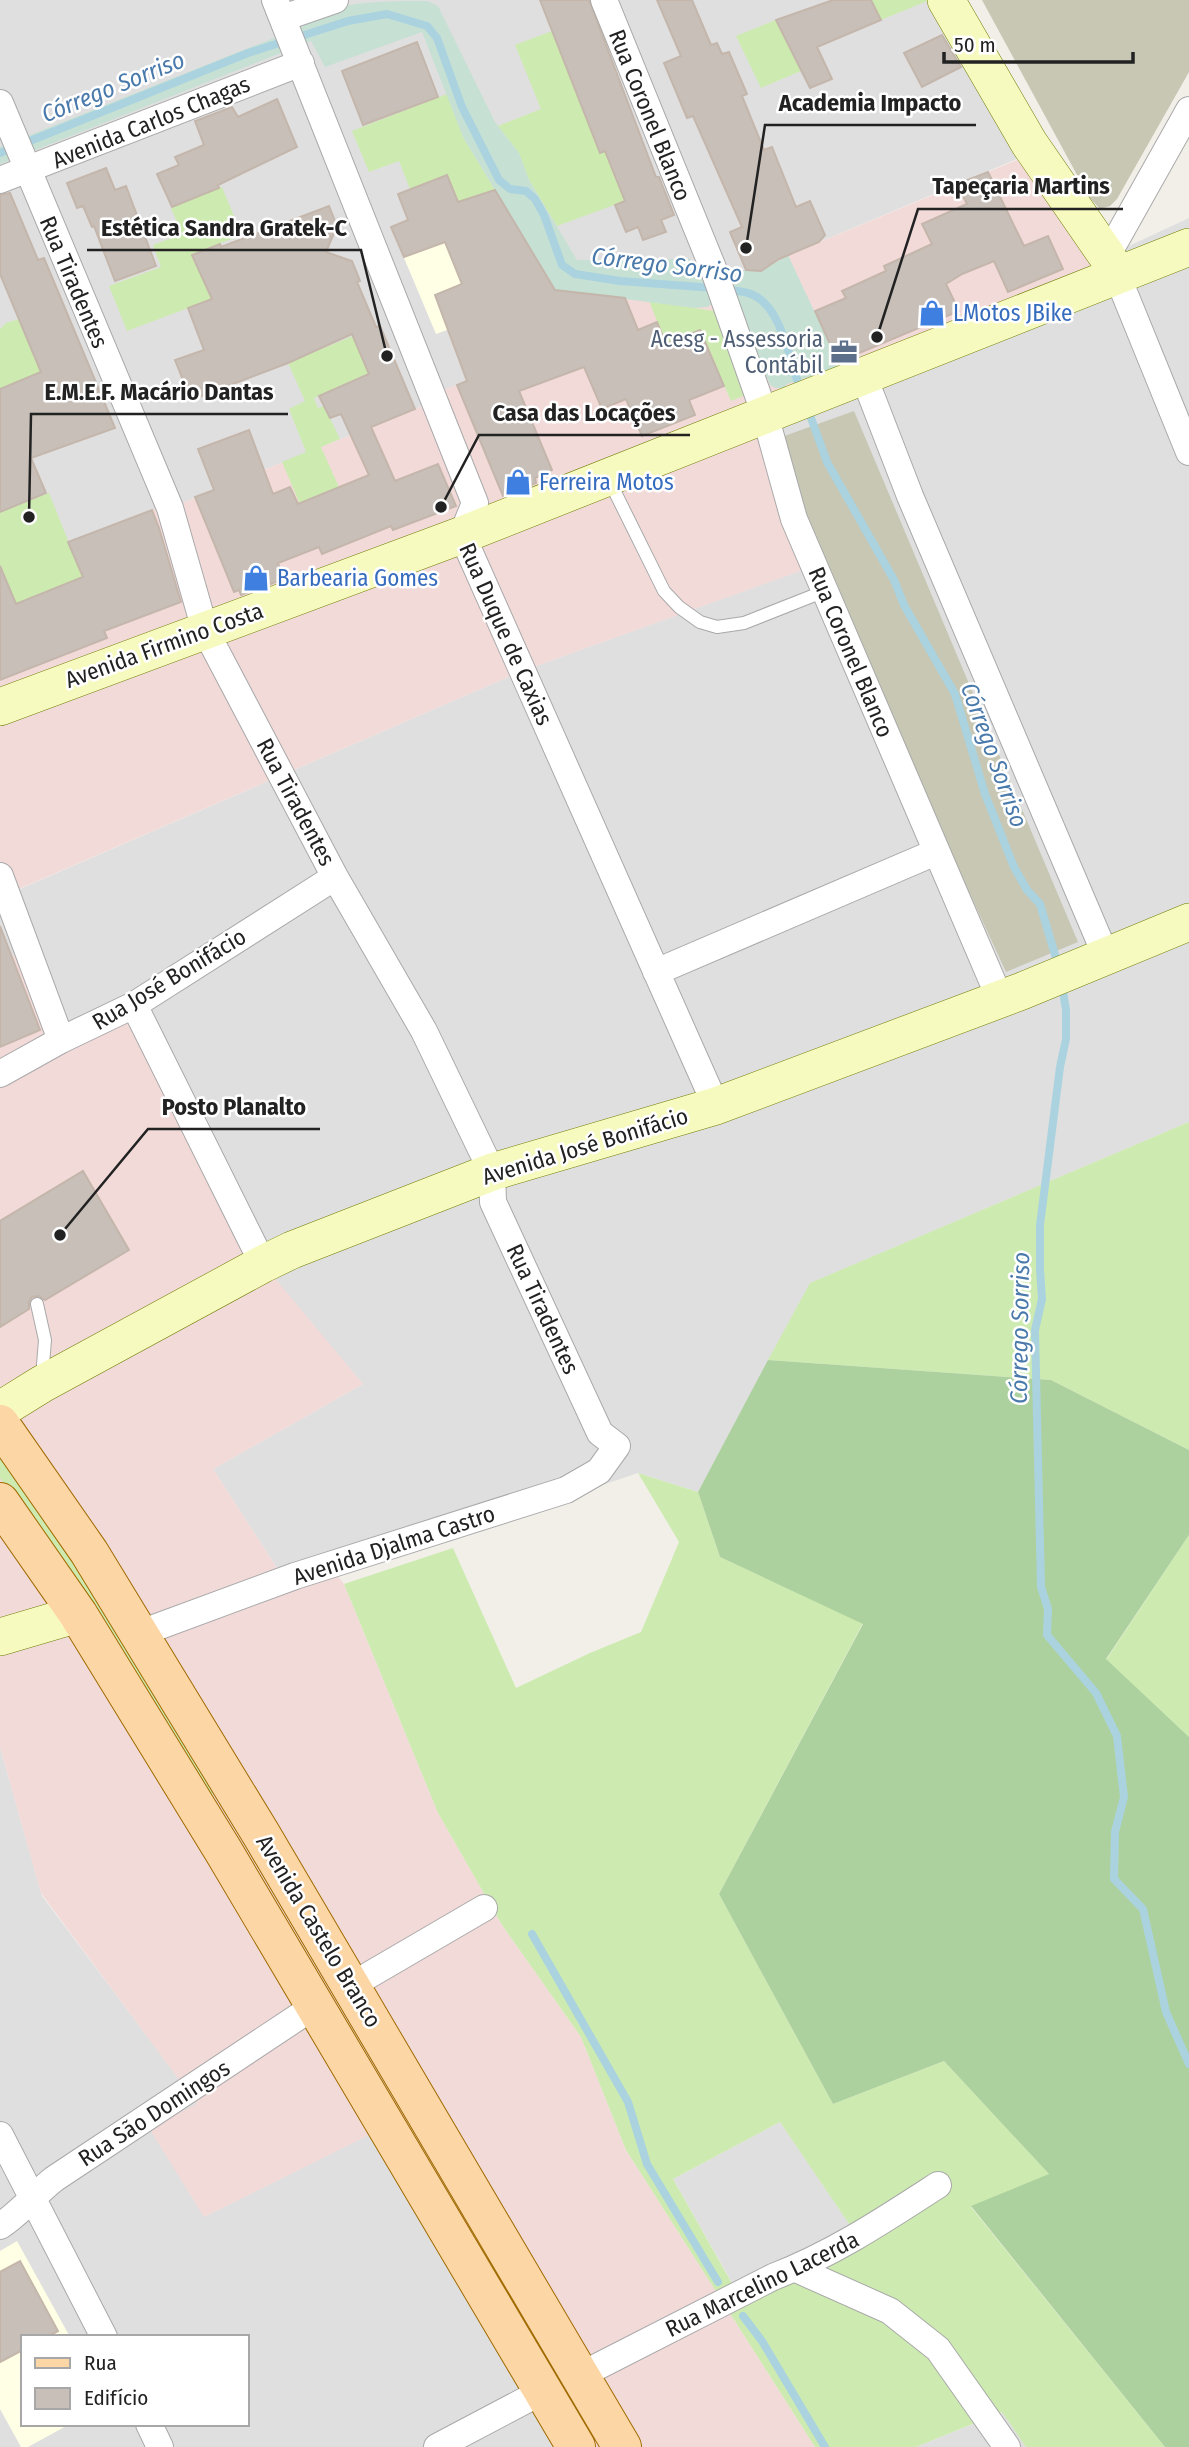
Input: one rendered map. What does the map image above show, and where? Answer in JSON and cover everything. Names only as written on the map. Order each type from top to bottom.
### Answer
[{"type":"main road","name":"Avenida Castelo Branco","points":[[0,1424],[89,1552],[261,1834],[622,2447]]},
{"type":"main road","name":"Avenida Castelo Branco","points":[[0,1502],[78,1614],[224,1852],[313,2007],[576,2447]]},
{"type":"main road","points":[[224,1852],[261,1834]]},
{"type":"street","name":"Avenida Carlos Chagas","points":[[0,180],[21,156],[289,32],[335,0]]},
{"type":"street","name":"Rua Coronel Blanco","points":[[604,0],[713,268],[722,297],[773,412],[794,519],[936,852],[1011,995]]},
{"type":"street","points":[[946,0],[1029,143],[1112,266],[1189,452]]},
{"type":"street","name":"Rua Duque de Caxias","points":[[289,32],[475,503],[462,535],[716,1106]]},
{"type":"street","name":"Rua Tiradentes","points":[[0,103],[170,508],[205,630],[335,877],[424,1031],[492,1172],[493,1202],[600,1433]]},
{"type":"street","points":[[1112,266],[1189,110]]},
{"type":"street","name":"Avenida Firmino Costa","points":[[0,707],[462,535],[849,383],[1112,266],[1189,247]]},
{"type":"street","points":[[849,383],[910,496],[1093,961]]},
{"type":"street","points":[[656,972],[936,852]]},
{"type":"street","points":[[0,876],[61,1040]]},
{"type":"street","name":"Rua José Bonifácio","points":[[0,1074],[61,1040],[134,1005],[335,877]]},
{"type":"street","name":"Avenida José Bonifácio","points":[[0,1410],[42,1384],[262,1264],[492,1172],[716,1106],[1011,995],[1189,922]]},
{"type":"street","points":[[134,1005],[262,1264]]},
{"type":"street","name":"Avenida Djalma Castro","points":[[138,1634],[308,1572],[566,1490],[599,1471],[617,1446],[600,1433]]},
{"type":"street","points":[[0,1637],[78,1614]]},
{"type":"street","points":[[352,1985],[484,1908]]},
{"type":"street","name":"Rua São Domingos","points":[[0,2226],[16,2215],[32,2196],[54,2179],[313,2007]]},
{"type":"street","points":[[0,2135],[103,2335]]},
{"type":"street","name":"Rua Marcelino Lacerda","points":[[581,2375],[772,2277],[796,2269],[859,2237],[938,2185]]},
{"type":"street","points":[[796,2269],[890,2311],[938,2349],[1007,2447]]},
{"type":"street","points":[[437,2447],[543,2392]]},
{"type":"street","points":[[150,2426],[160,2447]]},
{"type":"lane","points":[[607,476],[664,591],[700,622],[717,626],[744,623],[825,591]]},
{"type":"lane","points":[[37,1304],[45,1340],[42,1384]]},
{"type":"shaded area","points":[[0,0],[966,0],[1029,154],[779,259],[761,271],[746,270],[598,332],[433,394],[435,401],[170,508],[0,569]]},
{"type":"shaded area","points":[[982,0],[1189,0],[1189,72],[1117,199],[1110,206],[1100,209],[1089,197]]},
{"type":"shaded area","points":[[427,1],[438,6],[495,122],[519,153],[529,180],[577,260],[689,259],[703,268],[761,271],[788,255],[838,362],[836,368],[787,384],[784,388],[775,388],[770,385],[741,314],[717,299],[708,307],[694,308],[556,290],[463,137],[422,32],[325,67],[311,41],[0,164],[0,147],[304,26],[305,21],[317,14],[363,3]]},
{"type":"shaded area","points":[[1029,155],[1117,275],[766,415],[814,566],[522,671],[12,892],[0,862],[0,569],[168,504],[170,508],[435,401],[432,394],[597,333],[582,293],[620,281],[761,271],[779,259]]},
{"type":"shaded area","points":[[495,190],[556,290],[436,334],[391,227]]},
{"type":"shaded area","points":[[1189,218],[1189,1122],[811,1283],[698,1492],[638,1473],[291,1590],[213,1469],[363,1384],[65,1043],[0,961],[0,862],[13,892],[522,671],[813,566],[765,415]]},
{"type":"shaded area","points":[[854,411],[1078,942],[1006,972],[762,444]]},
{"type":"shaded area","points":[[30,950],[65,1042],[132,1017],[263,1264],[363,1384],[213,1469],[291,1590],[337,1575],[344,1584],[438,1813],[502,1925],[581,2037],[626,2150],[815,2447],[576,2447],[385,2127],[204,2217],[149,2128],[197,2104],[41,1893],[0,1747],[0,961]]},
{"type":"shaded area","points":[[0,1747],[42,1896],[198,2104],[204,2217],[385,2126],[576,2447],[0,2447]]},
{"type":"shaded area","points":[[780,2122],[859,2237],[739,2295],[673,2179]]},
{"type":"shaded area","points":[[17,2241],[69,2335],[21,2335],[21,2426],[66,2426],[28,2447],[21,2447],[0,2409],[0,2251]]},
{"type":"shaded area","points":[[1003,2412],[1026,2447],[916,2447]]},
{"type":"green space","points":[[871,0],[930,0],[881,20]]},
{"type":"green space","points":[[597,14],[607,41],[563,59],[600,152],[605,151],[625,201],[557,226],[529,180],[519,153],[498,126],[541,109],[515,45]]},
{"type":"green space","points":[[776,20],[801,71],[761,88],[736,36]]},
{"type":"green space","points":[[447,94],[463,137],[495,190],[458,203],[447,175],[410,189],[399,161],[369,172],[352,131]]},
{"type":"green space","points":[[222,187],[242,235],[192,254],[212,299],[127,331],[109,286],[161,267],[153,245],[182,234],[171,208]]},
{"type":"green space","points":[[649,301],[714,311],[748,394],[731,401],[700,330],[666,343]]},
{"type":"green space","points":[[19,319],[41,372],[0,389],[0,329],[6,323]]},
{"type":"green space","points":[[353,336],[369,373],[314,398],[318,408],[324,406],[340,439],[321,447],[339,487],[300,504],[282,462],[306,452],[289,409],[305,401],[288,363]]},
{"type":"green space","points":[[49,493],[83,578],[16,604],[0,568],[0,512]]},
{"type":"green space","points":[[1189,1122],[1189,1450],[1051,1380],[768,1360],[810,1283]]},
{"type":"green space","points":[[768,1360],[1051,1380],[1189,1450],[1189,1535],[1106,1659],[1189,1737],[1189,2447],[1165,2447],[971,2206],[1049,2174],[944,2061],[833,2104],[719,1894],[863,1624],[720,1557],[698,1492]]},
{"type":"green space","points":[[0,1454],[113,1618],[217,1793],[212,1796],[0,1478]]},
{"type":"green space","points":[[638,1473],[698,1492],[720,1557],[863,1623],[719,1894],[833,2104],[944,2061],[1050,2175],[971,2207],[1165,2447],[1026,2447],[1002,2412],[916,2447],[815,2447],[626,2150],[581,2037],[502,1925],[438,1813],[344,1584],[453,1548],[516,1688],[641,1632],[679,1542]],"holes":[[[780,2122],[858,2237],[738,2294],[673,2179]]]},
{"type":"green space","points":[[1189,1535],[1189,1737],[1106,1660]]},
{"type":"building","points":[[540,0],[589,0],[656,177],[659,177],[674,215],[661,220],[666,232],[643,240],[638,227],[626,232],[615,205],[625,201],[605,151],[600,153]]},
{"type":"building","points":[[657,0],[692,0],[711,45],[717,43],[722,54],[729,52],[747,94],[742,96],[764,150],[772,147],[796,207],[810,201],[825,235],[819,242],[779,259],[761,271],[746,270],[730,232],[742,227],[693,116],[687,118],[664,63],[681,56]]},
{"type":"building","points":[[833,0],[871,0],[881,20],[817,47],[832,79],[810,88],[776,20]]},
{"type":"building","points":[[942,35],[961,67],[922,87],[904,53]]},
{"type":"building","points":[[417,42],[438,97],[363,125],[342,71]]},
{"type":"building","points":[[277,99],[297,147],[218,185],[219,188],[172,207],[157,174],[179,165],[175,157],[204,145],[195,121],[232,107],[238,117]]},
{"type":"building","points":[[106,168],[115,190],[126,186],[156,266],[115,281],[94,226],[92,227],[83,206],[77,208],[67,183]]},
{"type":"building","points":[[988,172],[1024,246],[1048,236],[1063,269],[1008,292],[994,261],[962,274],[946,284],[959,311],[838,362],[815,311],[846,298],[842,291],[886,271],[884,266],[932,244],[922,224],[967,204],[957,184]]},
{"type":"building","points":[[447,175],[458,202],[495,190],[555,290],[625,298],[638,330],[657,322],[666,344],[700,330],[724,386],[689,400],[695,415],[642,436],[626,399],[602,409],[584,367],[519,391],[552,470],[535,478],[536,483],[503,496],[457,385],[467,381],[435,295],[462,284],[445,242],[404,257],[391,227],[408,220],[398,194]]},
{"type":"building","points":[[10,193],[38,260],[44,258],[115,428],[31,458],[46,493],[0,512],[0,389],[41,372],[0,274],[0,195]]},
{"type":"building","points":[[329,206],[337,226],[326,252],[352,261],[360,281],[357,282],[376,327],[380,326],[415,409],[371,427],[395,481],[438,464],[456,506],[393,530],[391,526],[322,554],[319,547],[278,563],[284,579],[241,595],[239,590],[234,592],[195,497],[214,490],[198,449],[249,430],[273,494],[290,487],[298,504],[369,475],[341,414],[330,418],[319,396],[369,374],[352,334],[288,363],[191,400],[175,360],[204,350],[188,308],[212,299],[192,255],[220,244],[221,247]]},
{"type":"building","points":[[152,510],[181,602],[104,631],[107,638],[0,680],[0,566],[16,604],[83,577],[68,542]]},
{"type":"building","points":[[0,926],[40,1030],[0,1047]]},
{"type":"building","points":[[83,1171],[129,1250],[45,1300],[39,1296],[32,1297],[29,1309],[0,1327],[0,1221]]},
{"type":"building","points":[[20,2261],[58,2331],[51,2335],[21,2335],[21,2351],[0,2362],[0,2272]]},
{"type":"waterway","name":"Córrego Sorriso","points":[[0,153],[248,53],[348,21],[387,14],[427,26],[437,38],[462,107],[499,180],[510,189],[526,191],[535,199],[544,215],[562,265],[575,274],[620,281],[714,288]]},
{"type":"waterway","name":"Córrego Sorriso","points":[[726,290],[753,295],[772,312],[784,338],[801,391]]},
{"type":"waterway","name":"Córrego Sorriso","points":[[807,407],[827,462],[955,694],[985,794],[1014,867],[1027,890],[1040,904],[1058,965]]},
{"type":"waterway","name":"Córrego Sorriso","points":[[1062,985],[1066,1010],[1066,1039],[1040,1225],[1042,1299],[1035,1330],[1041,1587],[1048,1609],[1047,1635],[1096,1693],[1117,1736],[1124,1797],[1115,1832],[1114,1879],[1143,1909],[1166,2012],[1189,2064]]},
{"type":"waterway","points":[[532,1934],[628,2102],[647,2164],[718,2282]]},
{"type":"waterway","points":[[743,2316],[762,2341],[825,2447]]},
{"type":"place","name":"Academia Impacto","points":[[746,248]]},
{"type":"place","name":"LMotos JBike","points":[[932,313]]},
{"type":"place","name":"Tapeçaria Martins","points":[[877,337]]},
{"type":"place","name":"Acesg - Assessoria Contábil","points":[[844,352]]},
{"type":"place","name":"Estética Sandra Gratek-C","points":[[387,356]]},
{"type":"place","name":"Ferreira Motos","points":[[518,482]]},
{"type":"place","name":"Casa das Locações","points":[[441,507]]},
{"type":"place","name":"E.M.E.F. Macário Dantas","points":[[29,517]]},
{"type":"place","name":"Barbearia Gomes","points":[[256,578]]},
{"type":"place","name":"Posto Planalto","points":[[60,1235]]}]
